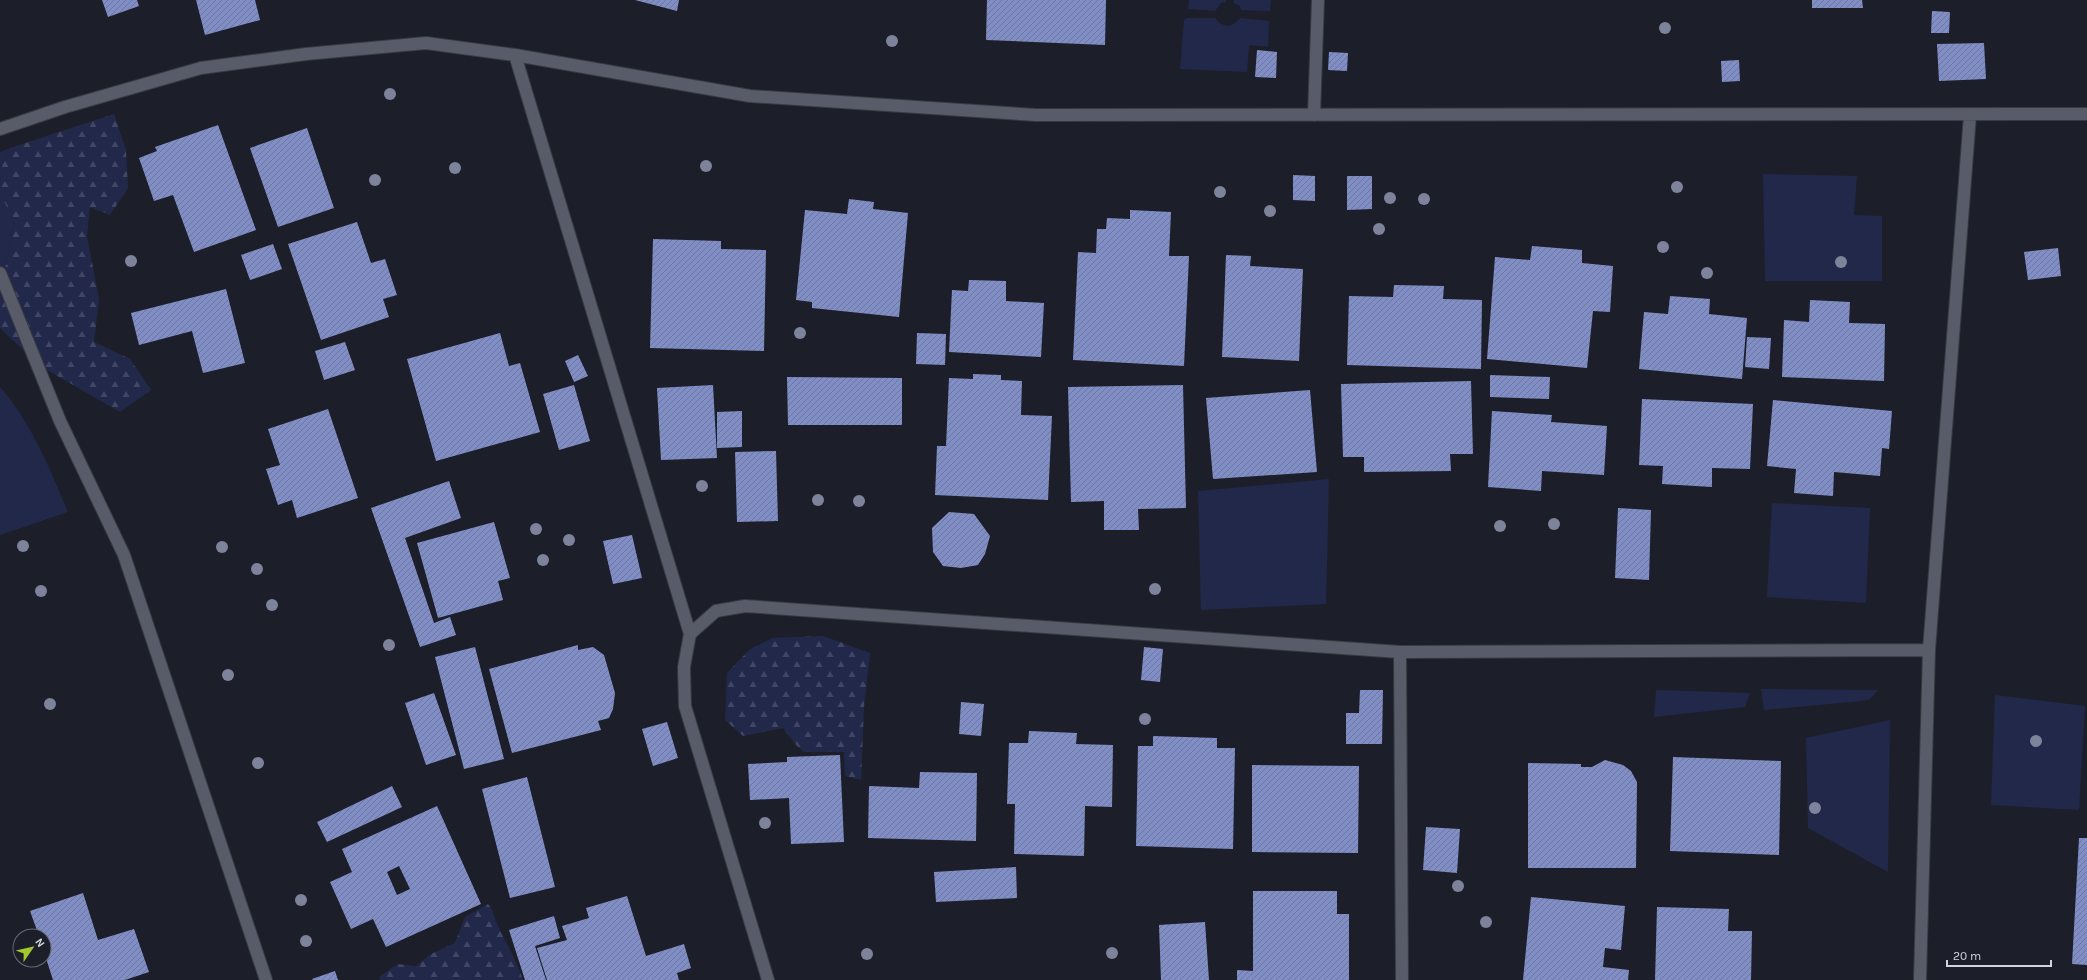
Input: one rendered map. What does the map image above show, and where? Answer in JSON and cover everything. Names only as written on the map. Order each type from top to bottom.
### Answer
[{"type":"street","points":[[1314,115],[1318,0]]},
{"type":"street","points":[[0,129],[65,107],[201,68],[306,54],[426,43],[515,55],[750,96],[1036,115],[2087,114]]},
{"type":"street","points":[[515,55],[690,634],[684,667],[685,706],[768,980]]},
{"type":"street","points":[[1920,980],[1929,650],[1970,115]]},
{"type":"street","points":[[0,273],[60,421],[124,555],[266,980]]},
{"type":"street","points":[[690,634],[716,611],[745,606],[1400,652],[1929,650]]},
{"type":"street","points":[[1400,652],[1402,980]]},
{"type":"green space","points":[[1189,0],[1226,0],[1226,2],[1221,3],[1215,11],[1188,9]]},
{"type":"green space","points":[[1234,0],[1271,0],[1270,11],[1241,10],[1240,6],[1234,3]]},
{"type":"green space","points":[[1186,18],[1215,18],[1221,24],[1228,26],[1234,24],[1240,18],[1269,21],[1268,47],[1249,45],[1247,72],[1180,69],[1184,20]]},
{"type":"green space","points":[[114,114],[126,150],[128,188],[110,215],[90,207],[87,237],[99,299],[94,342],[130,359],[151,390],[120,412],[40,366],[0,328],[0,277],[7,263],[14,221],[0,193],[0,171],[10,148]]},
{"type":"green space","points":[[10,148],[0,171],[0,152]]},
{"type":"green space","points":[[1763,174],[1857,176],[1854,215],[1882,216],[1882,281],[1765,281]]},
{"type":"green space","points":[[0,193],[14,221],[7,263],[0,277]]},
{"type":"green space","points":[[0,387],[21,415],[39,446],[68,512],[0,535]]},
{"type":"green space","points":[[1329,479],[1326,604],[1201,610],[1198,491]]},
{"type":"green space","points":[[1772,503],[1870,508],[1866,603],[1767,597]]},
{"type":"green space","points":[[823,636],[870,653],[864,707],[861,780],[845,776],[844,752],[804,752],[796,745],[783,728],[743,736],[725,720],[727,673],[749,650],[772,638]]},
{"type":"green space","points":[[1761,689],[1878,690],[1870,699],[1862,701],[1764,710]]},
{"type":"green space","points":[[1656,690],[1750,693],[1745,707],[1654,717]]},
{"type":"green space","points":[[1995,695],[2085,706],[2079,810],[1991,805]]},
{"type":"green space","points":[[1890,720],[1888,872],[1808,828],[1806,738]]},
{"type":"green space","points":[[488,904],[523,980],[380,980],[379,977],[398,964],[416,966],[431,954],[455,943],[465,917]]},
{"type":"building","points":[[102,0],[137,0],[139,6],[108,17]]},
{"type":"building","points":[[196,0],[255,0],[260,20],[205,35]]},
{"type":"building","points":[[635,0],[679,0],[677,11]]},
{"type":"building","points":[[987,0],[1106,0],[1105,45],[986,40]]},
{"type":"building","points":[[1812,0],[1862,0],[1863,8],[1812,8]]},
{"type":"building","points":[[1932,11],[1950,12],[1949,33],[1931,33]]},
{"type":"building","points":[[1984,43],[1986,79],[1939,81],[1937,44]]},
{"type":"building","points":[[1257,50],[1277,52],[1276,78],[1255,77]]},
{"type":"building","points":[[1329,52],[1348,53],[1347,71],[1328,70]]},
{"type":"building","points":[[1739,60],[1740,81],[1722,82],[1721,61]]},
{"type":"building","points":[[218,125],[256,230],[194,252],[173,195],[154,201],[139,158],[157,151],[155,147]]},
{"type":"building","points":[[307,128],[334,208],[278,227],[250,148]]},
{"type":"building","points":[[1293,175],[1315,176],[1315,201],[1293,200]]},
{"type":"building","points":[[1347,176],[1372,176],[1372,209],[1347,210]]},
{"type":"building","points":[[849,199],[874,202],[873,209],[908,213],[899,317],[812,308],[812,302],[796,300],[805,210],[847,214]]},
{"type":"building","points":[[1130,210],[1171,212],[1169,256],[1189,256],[1184,366],[1073,360],[1078,252],[1096,253],[1097,229],[1106,229],[1107,218],[1130,219]]},
{"type":"building","points":[[357,222],[371,263],[385,259],[397,295],[383,299],[389,317],[321,340],[288,244]]},
{"type":"building","points":[[653,239],[721,241],[721,249],[766,250],[764,351],[650,348]]},
{"type":"building","points":[[273,244],[282,269],[250,280],[241,255]]},
{"type":"building","points":[[1532,246],[1582,250],[1582,263],[1613,266],[1610,312],[1593,311],[1587,368],[1487,359],[1495,257],[1530,260]]},
{"type":"building","points":[[2058,248],[2061,276],[2028,280],[2024,252]]},
{"type":"building","points":[[1226,255],[1251,256],[1250,266],[1303,269],[1299,361],[1222,357]]},
{"type":"building","points":[[969,280],[1006,281],[1006,301],[1044,303],[1041,357],[949,352],[952,290],[968,291]]},
{"type":"building","points":[[1394,285],[1444,286],[1443,299],[1482,300],[1481,369],[1347,365],[1349,296],[1393,297]]},
{"type":"building","points":[[226,289],[245,363],[203,373],[192,331],[139,345],[131,313]]},
{"type":"building","points":[[1670,296],[1710,299],[1709,314],[1747,318],[1742,379],[1639,369],[1644,312],[1668,314]]},
{"type":"building","points":[[1810,300],[1850,302],[1849,323],[1885,324],[1884,381],[1782,377],[1784,320],[1809,322]]},
{"type":"building","points":[[500,333],[509,366],[520,363],[540,432],[436,461],[407,359]]},
{"type":"building","points":[[917,333],[946,334],[945,365],[916,364]]},
{"type":"building","points":[[1747,337],[1771,338],[1769,369],[1745,367]]},
{"type":"building","points":[[345,342],[355,370],[324,380],[315,351]]},
{"type":"building","points":[[578,355],[588,376],[574,382],[565,361]]},
{"type":"building","points":[[973,374],[1001,375],[1001,380],[1022,381],[1021,415],[1052,416],[1048,500],[935,495],[937,446],[946,446],[949,378],[973,379]]},
{"type":"building","points":[[1490,375],[1550,377],[1549,399],[1490,397]]},
{"type":"building","points":[[787,377],[902,378],[902,425],[788,425]]},
{"type":"building","points":[[1471,381],[1473,454],[1450,454],[1451,471],[1364,472],[1364,457],[1343,457],[1341,384]]},
{"type":"building","points":[[574,385],[590,441],[559,450],[543,394]]},
{"type":"building","points":[[713,385],[717,458],[661,460],[657,388]]},
{"type":"building","points":[[1183,385],[1186,508],[1138,509],[1139,530],[1104,530],[1104,501],[1071,502],[1068,387]]},
{"type":"building","points":[[1310,390],[1317,472],[1213,479],[1206,398]]},
{"type":"building","points":[[1642,399],[1753,404],[1750,469],[1712,468],[1712,487],[1662,484],[1663,466],[1639,465]]},
{"type":"building","points":[[1773,400],[1892,411],[1889,449],[1882,448],[1880,476],[1834,472],[1833,496],[1794,493],[1796,469],[1767,466]]},
{"type":"building","points":[[328,409],[358,498],[297,518],[292,500],[278,505],[266,469],[280,465],[268,429]]},
{"type":"building","points":[[742,411],[742,447],[717,448],[717,412]]},
{"type":"building","points":[[1492,411],[1552,415],[1551,422],[1607,426],[1604,475],[1542,471],[1541,491],[1488,487]]},
{"type":"building","points":[[776,451],[778,521],[737,522],[735,452]]},
{"type":"building","points":[[449,481],[461,518],[405,538],[434,623],[450,617],[456,635],[420,647],[371,508]]},
{"type":"building","points":[[1618,508],[1651,510],[1649,580],[1615,578]]},
{"type":"building","points":[[949,512],[974,514],[990,536],[985,554],[978,565],[961,568],[943,566],[933,552],[932,528]]},
{"type":"building","points":[[494,522],[510,578],[498,581],[503,600],[438,618],[417,543]]},
{"type":"building","points":[[632,535],[642,578],[613,584],[603,541]]},
{"type":"building","points":[[578,645],[578,650],[593,647],[604,655],[615,693],[613,709],[609,718],[598,721],[601,730],[512,753],[489,669]]},
{"type":"building","points":[[475,647],[504,759],[464,769],[435,657]]},
{"type":"building","points":[[1144,647],[1163,649],[1160,682],[1141,680]]},
{"type":"building","points":[[1360,690],[1383,690],[1382,744],[1346,744],[1346,713],[1359,713]]},
{"type":"building","points":[[434,693],[456,755],[426,765],[405,703]]},
{"type":"building","points":[[961,702],[984,704],[981,736],[959,734]]},
{"type":"building","points":[[667,722],[678,758],[653,766],[642,729]]},
{"type":"building","points":[[1029,731],[1077,733],[1076,744],[1113,745],[1112,807],[1085,806],[1084,856],[1014,854],[1015,804],[1007,804],[1009,743],[1028,743]]},
{"type":"building","points":[[1153,736],[1217,738],[1217,748],[1235,748],[1233,849],[1136,846],[1138,746],[1153,746]]},
{"type":"building","points":[[840,755],[844,842],[791,844],[789,798],[750,800],[748,764],[787,762],[787,757]]},
{"type":"building","points":[[1673,757],[1781,761],[1779,855],[1670,851]]},
{"type":"building","points":[[1605,760],[1623,765],[1631,771],[1637,782],[1636,868],[1528,868],[1528,763],[1581,764],[1581,767],[1592,767]]},
{"type":"building","points":[[1252,765],[1359,766],[1358,853],[1252,852]]},
{"type":"building","points":[[920,772],[977,773],[976,841],[868,838],[869,786],[919,788]]},
{"type":"building","points":[[527,777],[555,887],[510,898],[482,789]]},
{"type":"building","points":[[392,786],[402,807],[327,842],[317,822]]},
{"type":"building","points":[[437,806],[481,904],[386,947],[373,919],[351,929],[330,882],[352,872],[342,849]],"holes":[[[399,866],[410,889],[397,895],[387,872]]]},
{"type":"building","points":[[1426,827],[1460,829],[1457,873],[1423,870]]},
{"type":"building","points":[[2079,838],[2087,838],[2087,965],[2072,964]]},
{"type":"building","points":[[1016,867],[1017,898],[936,902],[934,872]]},
{"type":"building","points":[[1253,891],[1337,891],[1337,914],[1349,914],[1349,980],[1237,980],[1237,970],[1253,971]]},
{"type":"building","points":[[83,893],[98,940],[134,929],[149,972],[125,980],[53,980],[49,968],[52,968],[52,928],[36,928],[30,911]]},
{"type":"building","points":[[627,896],[646,956],[684,944],[691,968],[677,973],[679,980],[547,980],[537,948],[567,940],[562,926],[589,918],[586,908]]},
{"type":"building","points":[[1531,897],[1625,906],[1621,950],[1605,948],[1603,967],[1629,970],[1628,980],[1523,980]]},
{"type":"building","points":[[1657,907],[1729,909],[1728,931],[1752,931],[1751,980],[1655,980]]},
{"type":"building","points":[[554,916],[560,938],[535,946],[546,980],[525,980],[509,930]]},
{"type":"building","points":[[1205,922],[1209,980],[1161,980],[1159,925]]},
{"type":"building","points":[[335,971],[338,980],[312,979]]}]
